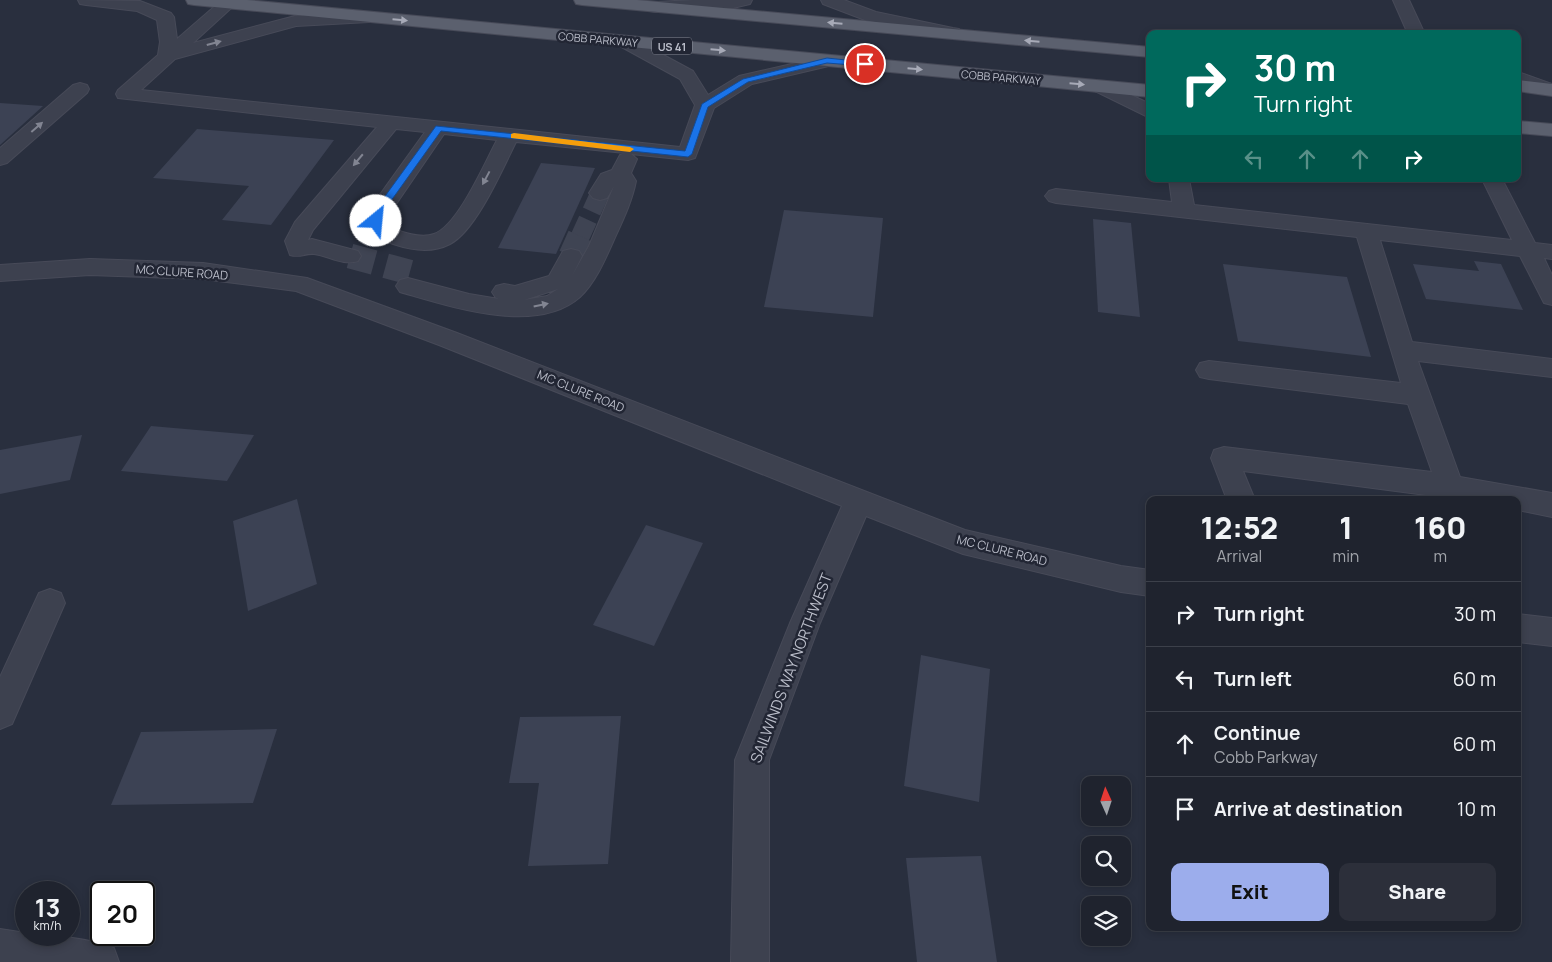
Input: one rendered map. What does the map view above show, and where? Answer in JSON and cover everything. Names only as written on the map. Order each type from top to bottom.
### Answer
[{"type":"main road","name":"COBB PARKWAY","points":[[194,0],[1146,91]]},
{"type":"main road","points":[[582,0],[1146,52]]},
{"type":"main road","points":[[1521,86],[1551,90]]},
{"type":"main road","points":[[1521,130],[1552,130]]},
{"type":"street","points":[[86,0],[140,6],[165,17],[169,42],[167,56]]},
{"type":"street","points":[[656,7],[732,3],[744,0]]},
{"type":"street","points":[[830,0],[871,16],[953,33]]},
{"type":"street","points":[[1401,0],[1414,30]]},
{"type":"street","points":[[230,2],[125,94],[688,154],[704,105],[746,80],[827,61]]},
{"type":"street","points":[[167,56],[294,22],[369,17]]},
{"type":"street","points":[[624,41],[687,75],[704,105]]},
{"type":"street","points":[[1521,79],[1551,90]]},
{"type":"street","points":[[1102,87],[1146,110]]},
{"type":"street","points":[[0,158],[80,89]]},
{"type":"street","points":[[344,263],[304,258],[298,250],[296,241],[303,227],[390,123]]},
{"type":"street","points":[[438,128],[379,212],[376,221],[380,231],[394,237],[425,243],[442,240],[454,232],[474,202],[509,135]]},
{"type":"street","points":[[600,193],[608,179],[620,174],[632,149]]},
{"type":"street","points":[[571,256],[558,281],[515,294],[414,280],[502,308],[546,305],[561,299],[572,291],[589,267],[623,194],[626,181],[620,174]]},
{"type":"street","points":[[1179,182],[1184,210]]},
{"type":"street","points":[[1494,182],[1552,297]]},
{"type":"street","points":[[1056,196],[1552,252]]},
{"type":"street","points":[[1366,231],[1402,350],[1450,486]]},
{"type":"street","name":"MC CLURE ROAD","points":[[0,273],[90,267],[203,271],[299,284],[448,338],[963,542],[1121,579],[1146,582]]},
{"type":"street","points":[[1402,350],[1552,368]]},
{"type":"street","points":[[1209,370],[1418,395]]},
{"type":"street","points":[[1239,496],[1224,458],[1450,486],[1504,496]]},
{"type":"street","points":[[1521,499],[1552,505]]},
{"type":"street","name":"SAILWINDS WAY NORTHWEST","points":[[750,962],[752,760],[805,623],[858,501]]},
{"type":"street","points":[[0,713],[50,603]]},
{"type":"street","points":[[1521,628],[1552,632]]},
{"type":"street","points":[[0,948],[100,962]]},
{"type":"building","points":[[0,103],[43,106],[0,145]]},
{"type":"building","points":[[197,129],[334,140],[271,225],[222,220],[249,186],[153,178]]},
{"type":"building","points":[[541,163],[595,168],[556,254],[498,248]]},
{"type":"building","points":[[784,210],[883,218],[873,317],[764,307]]},
{"type":"building","points":[[1093,219],[1131,223],[1140,317],[1098,312]]},
{"type":"building","points":[[1474,261],[1501,264],[1523,310],[1426,299],[1413,264],[1479,271]]},
{"type":"building","points":[[1223,264],[1347,277],[1371,357],[1238,341]]},
{"type":"building","points":[[151,426],[254,435],[227,481],[121,471]]},
{"type":"building","points":[[82,435],[70,480],[0,494],[0,450]]},
{"type":"building","points":[[297,499],[317,584],[248,611],[233,521]]},
{"type":"building","points":[[646,525],[703,543],[654,646],[593,625]]},
{"type":"building","points":[[921,655],[990,669],[979,802],[904,786]]},
{"type":"building","points":[[621,716],[608,864],[528,866],[539,783],[509,783],[520,717]]},
{"type":"building","points":[[277,729],[253,803],[111,805],[141,732]]},
{"type":"building","points":[[981,856],[997,962],[917,962],[906,858]]},
{"type":"tunnel","points":[[580,237],[600,193]]},
{"type":"tunnel","points":[[571,256],[580,236]]},
{"type":"tunnel","points":[[350,256],[420,275]]},
{"type":"slow traffic","points":[[514,136],[630,149]]},
{"type":"route","points":[[376,221],[379,212],[438,128],[688,154],[704,105],[746,80],[827,61],[865,64]]}]
